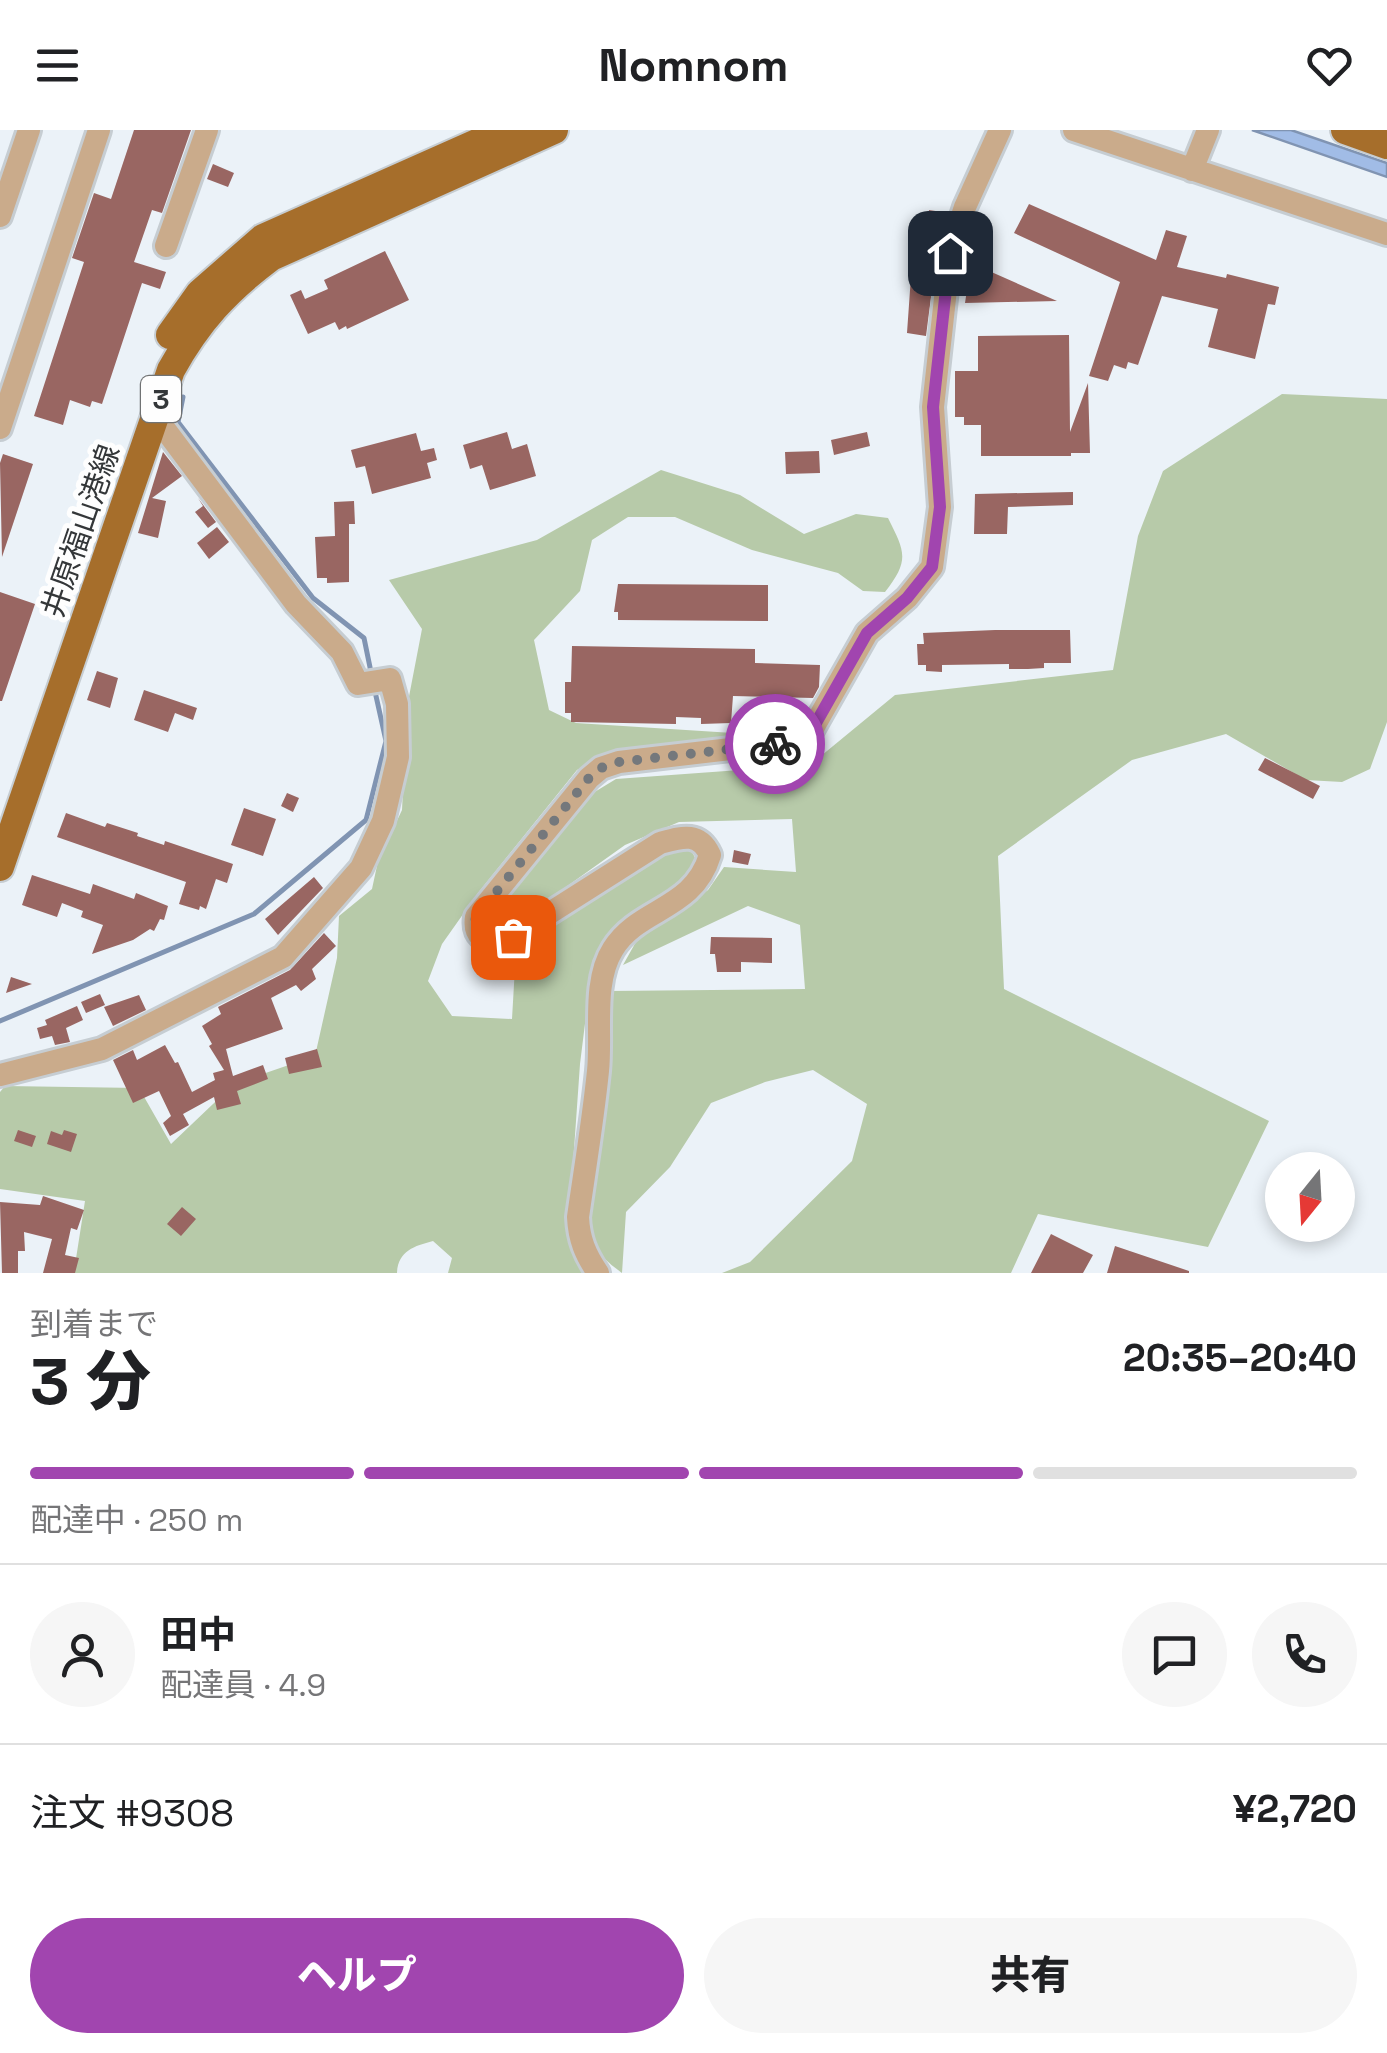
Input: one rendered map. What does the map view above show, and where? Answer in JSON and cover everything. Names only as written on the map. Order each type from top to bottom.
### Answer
[{"type":"main road","name":"井原福山港線","points":[[0,822],[158,358],[176,322],[200,293],[263,238],[506,130]]},
{"type":"main road","name":"井原福山港線","points":[[0,867],[170,370],[193,330],[240,281],[272,256],[471,146],[554,130]]},
{"type":"main road","points":[[1345,130],[1387,144]]},
{"type":"street","points":[[0,216],[29,130]]},
{"type":"street","points":[[0,428],[98,130]]},
{"type":"street","points":[[166,246],[207,130]]},
{"type":"street","points":[[598,1273],[586,1256],[578,1216],[598,1069],[601,996],[607,962],[629,932],[687,895],[706,871],[710,855],[705,843],[697,838],[685,836],[660,843],[501,944],[478,936],[476,917],[601,768],[619,762],[808,737],[867,633],[907,598],[932,567],[940,507],[933,407],[950,253],[1000,130]]},
{"type":"street","points":[[1074,130],[1387,234]]},
{"type":"street","points":[[1192,170],[1208,130]]},
{"type":"street","points":[[0,1075],[102,1049],[284,957],[362,868],[383,821],[398,757],[397,704],[390,680],[358,684],[342,652],[296,604],[155,416]]},
{"type":"green space","points":[[1282,394],[1387,399],[1387,722],[1370,769],[1342,782],[1306,780],[1226,734],[1132,760],[998,856],[1004,989],[1269,1121],[1208,1247],[1038,1214],[1011,1273],[722,1273],[750,1262],[852,1161],[867,1104],[813,1070],[765,1082],[711,1103],[670,1167],[626,1212],[622,1273],[595,1246],[587,1209],[609,991],[805,989],[800,925],[748,906],[623,965],[637,940],[708,890],[724,867],[796,872],[792,819],[679,822],[625,845],[507,929],[493,932],[487,923],[490,911],[588,796],[616,779],[810,765],[895,695],[1113,670],[1138,536],[1163,471]]},
{"type":"green space","points":[[661,470],[740,495],[804,534],[856,514],[888,518],[902,556],[898,572],[885,592],[863,591],[838,573],[752,550],[675,517],[628,517],[592,540],[580,591],[534,640],[549,710],[576,723],[733,733],[724,738],[611,751],[577,770],[478,893],[442,944],[428,981],[452,1016],[512,1019],[516,950],[675,847],[692,852],[698,863],[662,902],[593,959],[580,1064],[568,1235],[585,1273],[448,1273],[452,1258],[433,1241],[404,1255],[397,1273],[55,1273],[75,1265],[85,1201],[0,1189],[0,1092],[5,1086],[139,1088],[171,1144],[234,1084],[315,1056],[337,958],[339,916],[372,889],[378,861],[402,810],[407,707],[422,629],[389,580],[537,540]]},
{"type":"water","points":[[1252,130],[1291,130],[1387,163],[1387,177]]},
{"type":"building","points":[[134,130],[191,130],[162,213],[152,210],[134,262],[166,272],[160,289],[142,283],[102,404],[92,401],[90,407],[70,400],[63,425],[34,416],[84,262],[72,258],[94,193],[111,199]]},
{"type":"building","points":[[213,164],[234,173],[228,187],[207,179]]},
{"type":"building","points":[[1029,204],[1156,260],[1166,230],[1187,236],[1177,267],[1279,287],[1275,305],[1268,304],[1255,359],[1208,347],[1218,309],[1162,296],[1138,365],[1128,362],[1126,369],[1114,365],[1108,381],[1089,376],[1120,282],[1014,233]]},
{"type":"building","points":[[929,210],[942,212],[926,336],[907,333],[914,234],[926,235]]},
{"type":"building","points":[[385,251],[409,300],[347,329],[346,326],[339,330],[335,322],[308,334],[290,295],[301,290],[305,299],[328,289],[324,280]]},
{"type":"building","points":[[971,263],[1057,301],[965,303]]},
{"type":"building","points":[[1069,335],[1070,432],[1088,383],[1090,453],[981,456],[981,425],[964,425],[964,417],[955,417],[955,371],[978,371],[978,336]]},
{"type":"building","points":[[507,432],[512,449],[527,444],[536,476],[490,490],[482,465],[470,469],[463,445]]},
{"type":"building","points":[[867,432],[870,446],[834,455],[831,440]]},
{"type":"building","points":[[416,433],[421,451],[434,448],[437,460],[427,463],[431,478],[372,494],[365,466],[356,468],[351,450]]},
{"type":"building","points":[[819,451],[820,473],[786,474],[785,452]]},
{"type":"building","points":[[163,452],[182,476],[152,498],[166,501],[158,538],[138,533]]},
{"type":"building","points":[[3,454],[33,464],[2,557],[0,463]]},
{"type":"building","points":[[1073,492],[1073,505],[1008,507],[1007,534],[974,534],[975,494]]},
{"type":"building","points":[[198,498],[216,522],[208,528],[195,512],[203,506]]},
{"type":"building","points":[[354,501],[355,524],[349,524],[349,582],[327,583],[327,578],[317,578],[315,537],[335,536],[334,502]]},
{"type":"building","points":[[217,527],[229,542],[209,559],[197,543]]},
{"type":"building","points":[[618,584],[768,585],[768,621],[618,620],[618,612],[614,612]]},
{"type":"building","points":[[0,592],[35,604],[2,701],[0,701]]},
{"type":"building","points":[[1070,630],[1071,663],[1044,663],[1044,668],[1028,669],[1009,669],[1009,664],[942,665],[942,672],[926,671],[926,665],[918,665],[917,644],[924,644],[923,633]]},
{"type":"building","points":[[572,646],[755,649],[755,663],[820,665],[819,687],[813,698],[733,696],[731,723],[701,724],[701,718],[676,717],[676,724],[571,722],[571,713],[565,713],[565,682],[571,682]]},
{"type":"building","points":[[97,671],[118,678],[110,708],[87,700]]},
{"type":"building","points":[[144,690],[197,708],[193,720],[175,713],[168,732],[134,720]]},
{"type":"building","points":[[1265,758],[1320,786],[1313,799],[1258,770]]},
{"type":"building","points":[[287,793],[299,798],[293,812],[281,806]]},
{"type":"building","points":[[244,808],[276,819],[263,856],[231,845]]},
{"type":"building","points":[[66,813],[233,864],[227,883],[216,879],[206,909],[179,904],[186,882],[57,837]]},
{"type":"building","points":[[734,850],[751,854],[748,865],[732,862]]},
{"type":"building","points":[[32,875],[90,894],[93,884],[134,899],[136,893],[168,906],[164,920],[160,919],[154,931],[150,929],[133,940],[92,954],[103,925],[81,917],[83,911],[62,903],[57,917],[22,905]]},
{"type":"building","points":[[314,877],[323,888],[278,935],[265,919]]},
{"type":"building","points":[[324,933],[336,946],[312,969],[316,979],[301,991],[296,985],[271,998],[283,1029],[226,1049],[233,1076],[263,1065],[268,1079],[237,1091],[241,1104],[217,1110],[214,1097],[183,1114],[189,1125],[170,1136],[163,1123],[171,1116],[159,1091],[133,1103],[113,1060],[133,1050],[137,1060],[165,1045],[192,1092],[215,1080],[213,1073],[224,1070],[202,1026],[221,1014],[218,1007],[290,970]]},
{"type":"building","points":[[711,937],[772,938],[772,963],[741,962],[741,972],[717,972],[715,954],[710,954]]},
{"type":"building","points":[[11,977],[32,984],[6,993]]},
{"type":"building","points":[[100,994],[105,1005],[86,1013],[81,1002]]},
{"type":"building","points":[[139,995],[146,1010],[113,1026],[104,1007]]},
{"type":"building","points":[[77,1006],[83,1020],[66,1028],[70,1042],[55,1045],[52,1036],[40,1039],[37,1028],[47,1025],[45,1020]]},
{"type":"building","points":[[317,1049],[322,1067],[289,1074],[285,1058]]},
{"type":"building","points":[[18,1130],[36,1136],[32,1147],[14,1141]]},
{"type":"building","points":[[64,1130],[77,1134],[71,1152],[47,1144],[51,1131],[62,1135]]},
{"type":"building","points":[[43,1196],[84,1210],[77,1230],[71,1228],[65,1255],[79,1258],[75,1273],[43,1273],[52,1239],[24,1232],[25,1251],[18,1251],[18,1273],[2,1273],[0,1202],[40,1205]]},
{"type":"building","points":[[182,1207],[196,1219],[181,1236],[167,1224]]},
{"type":"building","points":[[1051,1234],[1093,1255],[1083,1273],[1031,1273]]},
{"type":"building","points":[[1115,1246],[1189,1271],[1189,1273],[1107,1273]]},
{"type":"waterway","points":[[183,397],[178,422],[313,598],[364,638],[372,677]]},
{"type":"waterway","points":[[0,1021],[254,914],[366,820],[386,741],[374,687]]},
{"type":"way so far","points":[[513,937],[501,944],[488,942],[478,936],[476,917],[601,768],[619,762],[775,744]]},
{"type":"route","points":[[775,744],[808,737],[867,633],[907,598],[932,567],[940,507],[933,407],[950,253]]}]
